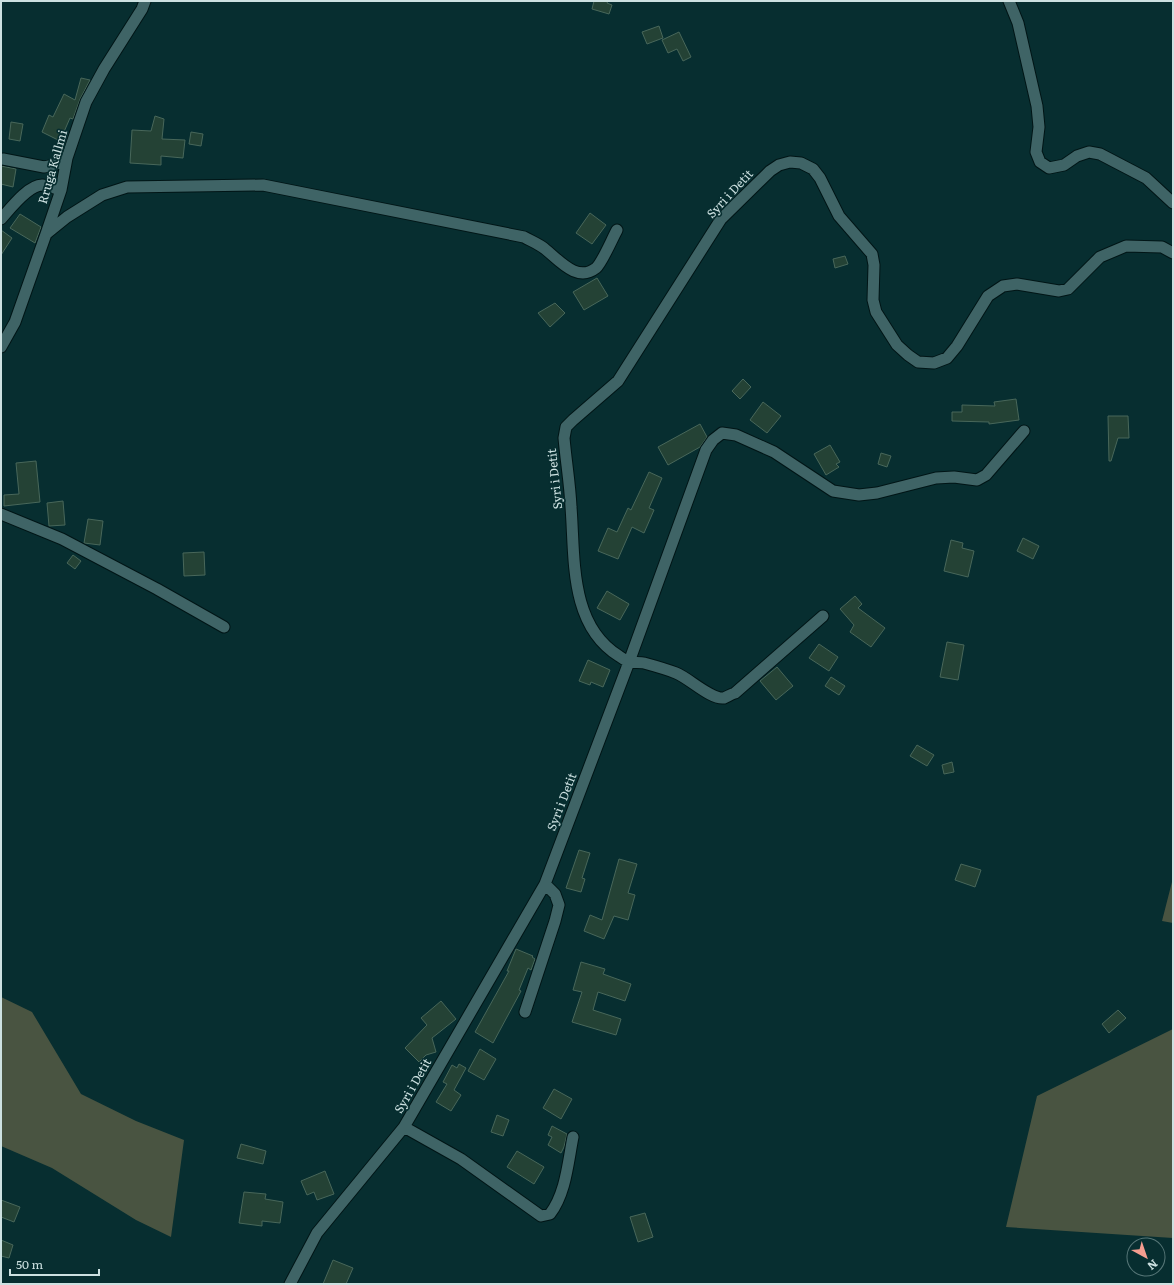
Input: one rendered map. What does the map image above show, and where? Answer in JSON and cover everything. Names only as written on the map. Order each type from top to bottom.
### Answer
[{"type":"street","name":"Rruga Kallmi","points":[[1,347],[15,322],[46,234],[61,190],[67,158],[86,102],[104,69],[142,9],[145,1]]},
{"type":"street","points":[[1009,1],[1018,23],[1037,106],[1039,127],[1036,152],[1040,162],[1049,168],[1064,165],[1077,156],[1089,152],[1100,154],[1146,178],[1173,203]]},
{"type":"street","points":[[3,159],[44,167],[54,165],[67,158]]},
{"type":"street","name":"Syri i Detit","points":[[290,1284],[317,1233],[404,1127],[545,884],[629,662],[618,656],[604,645],[594,632],[579,600],[576,585],[571,505],[564,438],[566,427],[618,381],[721,219],[770,171],[779,165],[790,162],[801,163],[812,169],[820,178],[839,216],[872,254],[874,265],[873,300],[876,312],[898,345],[918,362],[934,363],[948,358],[988,296],[1003,286],[1018,284],[1059,291],[1068,289],[1100,257],[1126,246],[1162,248],[1173,253]]},
{"type":"street","points":[[46,234],[67,217],[102,195],[127,187],[263,184],[524,238],[536,243],[568,269],[577,272],[589,272],[597,267],[617,230]]},
{"type":"street","points":[[1,219],[29,190],[35,187],[42,186],[61,190]]},
{"type":"street","points":[[823,616],[735,692],[724,698],[716,697],[681,674],[642,662],[629,662],[706,450],[713,440],[722,433],[736,435],[774,452],[833,491],[859,495],[877,493],[936,478],[954,477],[977,480],[986,475],[1024,431]]},
{"type":"street","points":[[1,514],[68,543],[157,589],[224,627]]},
{"type":"street","points":[[525,1012],[559,905],[555,894],[545,884]]},
{"type":"street","points":[[404,1127],[461,1159],[541,1216],[550,1214],[558,1202],[563,1187],[573,1137]]},
{"type":"green space","points":[[1173,878],[1173,923],[1162,921]]},
{"type":"green space","points":[[1,997],[32,1012],[81,1094],[136,1121],[184,1140],[171,1237],[136,1220],[52,1168],[1,1146]]},
{"type":"green space","points":[[1173,1029],[1173,1238],[1006,1227],[1037,1096]]},
{"type":"building","points":[[594,1],[608,1],[607,3],[612,5],[609,14],[592,9]]},
{"type":"building","points":[[659,26],[663,38],[647,44],[642,32]]},
{"type":"building","points":[[679,32],[691,57],[683,61],[677,49],[668,53],[662,40]]},
{"type":"building","points":[[81,78],[90,80],[80,99],[73,119],[70,118],[60,141],[42,132],[49,115],[53,117],[64,94],[75,100]]},
{"type":"building","points":[[155,116],[164,119],[162,139],[185,140],[183,158],[161,156],[161,165],[130,163],[132,130],[151,131]]},
{"type":"building","points":[[11,122],[23,124],[20,141],[9,139]]},
{"type":"building","points":[[191,132],[203,134],[201,146],[189,144]]},
{"type":"building","points":[[1,166],[16,169],[13,187],[1,184]]},
{"type":"building","points":[[590,213],[606,225],[592,244],[576,233]]},
{"type":"building","points":[[20,214],[41,227],[35,243],[10,228]]},
{"type":"building","points":[[1,230],[12,238],[1,255]]},
{"type":"building","points":[[845,256],[848,264],[835,268],[833,259]]},
{"type":"building","points":[[597,278],[608,296],[584,310],[573,292]]},
{"type":"building","points":[[555,303],[565,313],[550,327],[538,313]]},
{"type":"building","points":[[743,379],[751,387],[740,399],[732,391]]},
{"type":"building","points":[[1016,399],[1019,420],[989,424],[989,422],[952,421],[952,412],[962,412],[962,405],[995,406],[994,402]]},
{"type":"building","points":[[763,402],[781,416],[767,433],[750,420]]},
{"type":"building","points":[[1108,416],[1128,416],[1129,438],[1118,438],[1111,461],[1109,461]]},
{"type":"building","points":[[700,424],[707,437],[700,447],[668,465],[658,447]]},
{"type":"building","points":[[830,445],[840,462],[836,464],[839,467],[826,475],[814,454]]},
{"type":"building","points":[[881,453],[891,456],[887,467],[878,464]]},
{"type":"building","points":[[36,461],[40,502],[4,506],[4,495],[19,494],[16,463]]},
{"type":"building","points":[[649,472],[662,478],[649,508],[654,510],[644,533],[632,527],[618,559],[598,551],[608,528],[617,532],[628,508],[631,510]]},
{"type":"building","points":[[63,501],[65,525],[49,526],[47,503]]},
{"type":"building","points":[[88,519],[103,521],[100,545],[84,543]]},
{"type":"building","points":[[1023,538],[1039,546],[1033,559],[1017,551]]},
{"type":"building","points":[[951,540],[963,543],[962,548],[974,551],[968,577],[944,571]]},
{"type":"building","points":[[204,552],[205,575],[184,576],[183,553]]},
{"type":"building","points":[[73,555],[81,561],[75,569],[67,563]]},
{"type":"building","points":[[607,591],[629,604],[620,620],[597,608]]},
{"type":"building","points":[[855,596],[862,604],[858,608],[885,628],[871,647],[850,632],[854,625],[840,609]]},
{"type":"building","points":[[947,642],[964,645],[958,680],[940,677]]},
{"type":"building","points":[[819,644],[838,657],[829,671],[809,658]]},
{"type":"building","points":[[588,660],[610,670],[603,687],[591,682],[590,685],[579,681]]},
{"type":"building","points":[[777,667],[793,686],[776,700],[760,681]]},
{"type":"building","points":[[831,677],[845,686],[839,695],[825,686]]},
{"type":"building","points":[[917,745],[934,755],[927,766],[910,756]]},
{"type":"building","points":[[952,762],[954,772],[944,774],[942,765]]},
{"type":"building","points":[[579,850],[590,853],[582,878],[585,879],[581,892],[566,888]]},
{"type":"building","points":[[619,859],[637,864],[628,893],[635,895],[628,920],[614,916],[604,939],[584,931],[590,915],[602,920]]},
{"type":"building","points":[[961,864],[981,870],[975,887],[955,880]]},
{"type":"building","points":[[516,949],[533,956],[532,957],[535,959],[531,970],[528,968],[519,990],[521,991],[493,1043],[475,1032],[509,971],[507,971]]},
{"type":"building","points":[[581,962],[605,969],[603,974],[631,984],[625,1001],[598,992],[593,1010],[621,1019],[616,1035],[572,1022],[582,992],[573,990]]},
{"type":"building","points":[[441,1001],[456,1019],[432,1038],[436,1052],[426,1055],[419,1062],[405,1048],[427,1025],[421,1018]]},
{"type":"building","points":[[1118,1010],[1126,1018],[1109,1033],[1102,1024]]},
{"type":"building","points":[[480,1049],[496,1059],[484,1080],[468,1071]]},
{"type":"building","points":[[459,1064],[466,1068],[454,1090],[461,1095],[451,1111],[436,1102],[447,1084],[443,1082],[452,1065],[457,1068]]},
{"type":"building","points":[[554,1089],[572,1099],[561,1119],[543,1108]]},
{"type":"building","points":[[497,1115],[509,1120],[503,1136],[491,1132]]},
{"type":"building","points":[[552,1126],[567,1134],[561,1153],[548,1145],[552,1137],[548,1135]]},
{"type":"building","points":[[241,1144],[266,1151],[263,1164],[237,1158]]},
{"type":"building","points":[[517,1151],[544,1167],[534,1184],[507,1167]]},
{"type":"building","points":[[325,1171],[334,1194],[317,1200],[314,1192],[307,1195],[301,1181]]},
{"type":"building","points":[[244,1192],[266,1194],[265,1199],[283,1202],[280,1223],[262,1221],[262,1226],[239,1223]]},
{"type":"building","points":[[1,1200],[20,1207],[14,1222],[1,1217]]},
{"type":"building","points":[[645,1213],[653,1237],[638,1242],[630,1217]]},
{"type":"building","points":[[1,1240],[13,1245],[9,1258],[1,1256]]},
{"type":"building","points":[[333,1260],[353,1268],[346,1284],[323,1284]]}]
